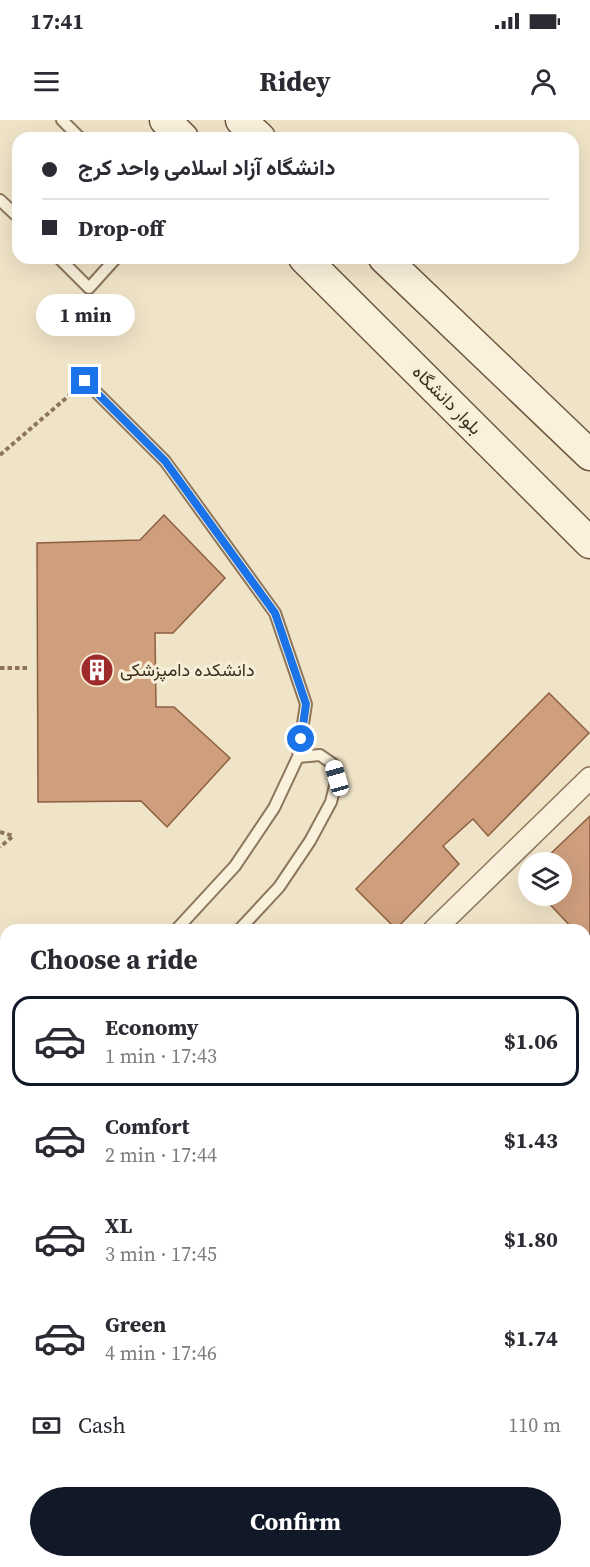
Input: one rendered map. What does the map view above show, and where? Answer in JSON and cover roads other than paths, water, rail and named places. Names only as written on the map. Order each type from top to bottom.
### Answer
[{"type":"street","points":[[165,120],[177,132]]},
{"type":"street","points":[[242,120],[254,132]]},
{"type":"street","name":"بلوار دانشگاه","points":[[310,264],[590,543]]},
{"type":"street","points":[[390,264],[590,456]]},
{"type":"street","points":[[440,924],[590,777]]},
{"type":"lane","points":[[62,120],[74,132]]},
{"type":"lane","points":[[0,200],[12,212]]},
{"type":"lane","points":[[65,264],[88,288],[110,264]]},
{"type":"lane","points":[[85,381],[165,461],[275,613],[306,704],[298,756],[274,808],[235,866],[182,924]]},
{"type":"lane","points":[[245,924],[279,887],[310,841],[331,802],[337,778],[333,764],[320,755],[298,756]]},
{"type":"place","name":"دانشکده دامپزشکی","points":[[97,670]]}]
